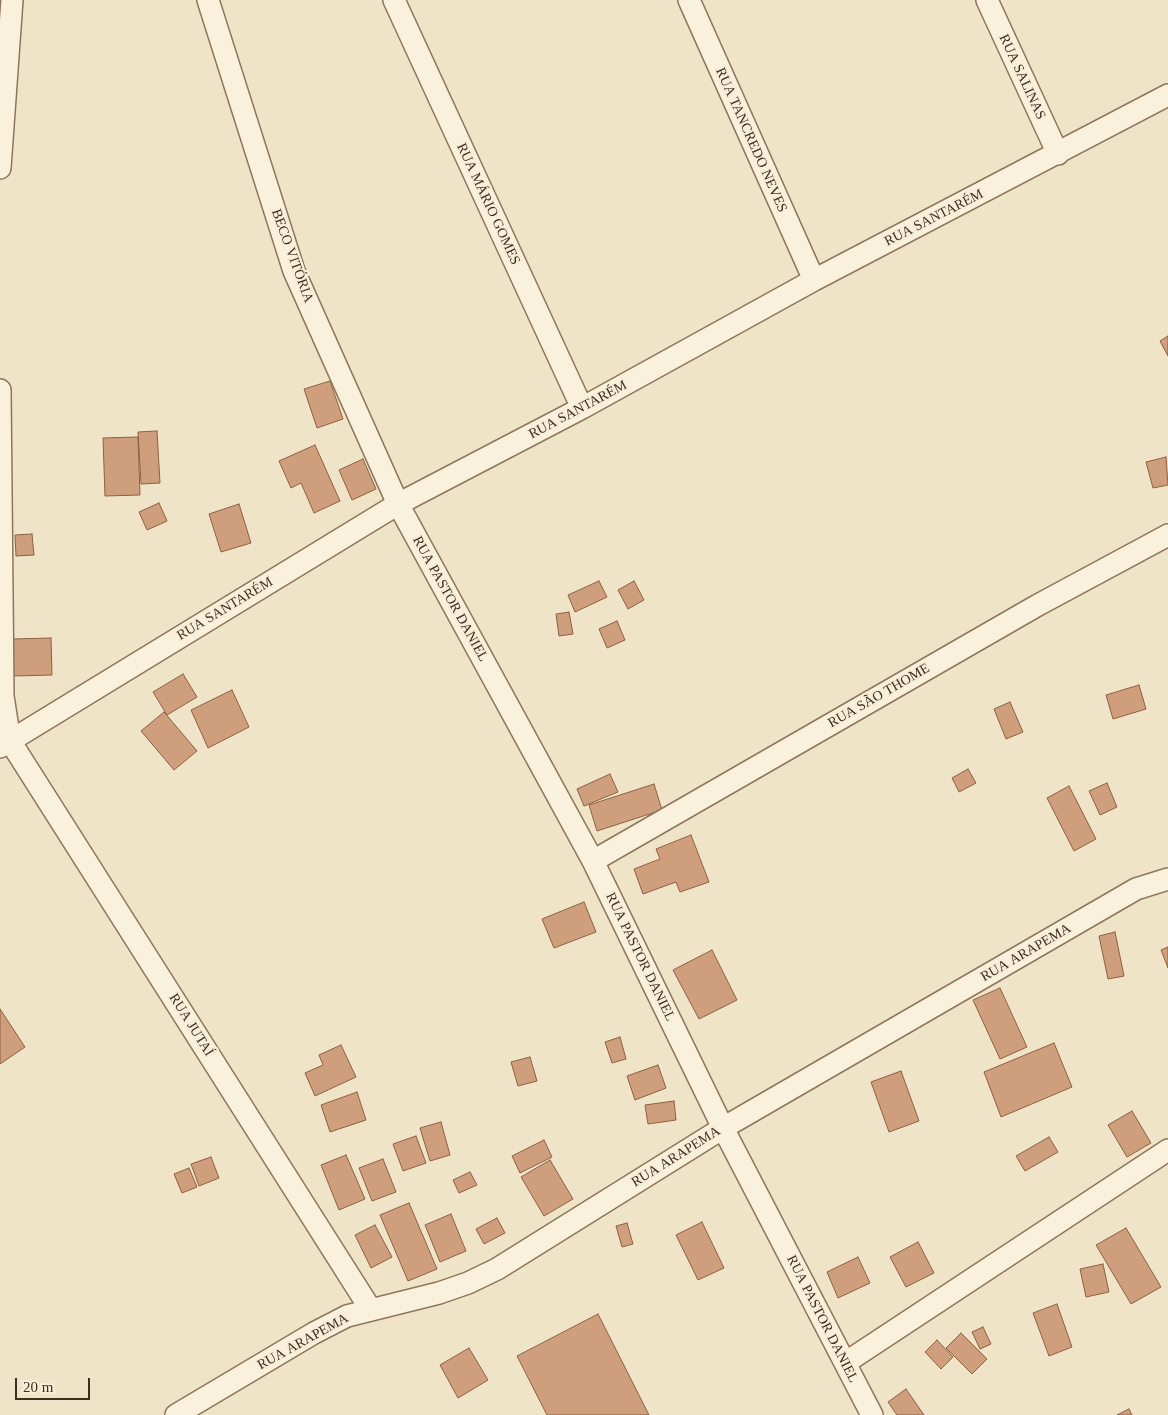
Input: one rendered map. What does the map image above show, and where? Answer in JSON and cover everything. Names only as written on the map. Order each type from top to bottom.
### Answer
[{"type":"street","points":[[0,168],[12,0]]},
{"type":"street","name":"BECO VITÓRIA","points":[[208,0],[294,271],[398,504]]},
{"type":"street","name":"RUA MÁRIO GOMES","points":[[394,0],[582,408]]},
{"type":"street","name":"RUA TANCREDO NEVES","points":[[689,0],[814,280]]},
{"type":"street","name":"RUA SALINAS","points":[[987,0],[1058,154]]},
{"type":"street","name":"RUA SANTARÉM","points":[[5,744],[398,504],[582,408],[814,280],[1168,95]]},
{"type":"street","points":[[0,390],[5,744]]},
{"type":"street","name":"RUA PASTOR DANIEL","points":[[398,504],[593,861],[723,1128],[872,1415]]},
{"type":"street","name":"RUA SÃO THOME","points":[[593,861],[1038,605],[1168,534]]},
{"type":"street","name":"RUA JUTAÍ","points":[[5,744],[371,1310]]},
{"type":"street","name":"RUA ARAPEMA","points":[[176,1415],[314,1333],[347,1316],[439,1293],[468,1283],[497,1269],[723,1128],[1136,889],[1168,879]]},
{"type":"street","points":[[845,1363],[1168,1150]]},
{"type":"building","points":[[1168,336],[1168,356],[1160,341]]},
{"type":"building","points":[[330,381],[343,419],[317,428],[304,389]]},
{"type":"building","points":[[157,431],[160,483],[141,484],[138,432]]},
{"type":"building","points":[[138,437],[140,495],[105,496],[103,438]]},
{"type":"building","points":[[315,445],[340,501],[314,513],[301,483],[291,488],[279,461]]},
{"type":"building","points":[[1166,457],[1168,485],[1153,488],[1146,462]]},
{"type":"building","points":[[363,459],[376,489],[352,500],[339,470]]},
{"type":"building","points":[[159,503],[167,521],[147,530],[139,512]]},
{"type":"building","points":[[239,504],[251,543],[221,552],[209,514]]},
{"type":"building","points":[[32,534],[34,555],[16,556],[15,535]]},
{"type":"building","points":[[599,581],[607,597],[575,612],[568,595]]},
{"type":"building","points":[[634,581],[644,600],[628,609],[618,590]]},
{"type":"building","points":[[569,612],[573,634],[559,636],[556,614]]},
{"type":"building","points":[[617,621],[625,640],[607,648],[599,629]]},
{"type":"building","points":[[51,638],[52,675],[13,676],[13,639]]},
{"type":"building","points":[[183,674],[197,697],[167,715],[153,692]]},
{"type":"building","points":[[1139,685],[1146,709],[1113,719],[1106,695]]},
{"type":"building","points":[[232,690],[249,727],[208,748],[191,710]]},
{"type":"building","points":[[1010,702],[1023,732],[1006,739],[994,709]]},
{"type":"building","points":[[164,712],[197,751],[174,770],[141,731]]},
{"type":"building","points":[[968,769],[976,783],[959,792],[952,778]]},
{"type":"building","points":[[610,774],[618,792],[584,806],[577,789]]},
{"type":"building","points":[[1107,783],[1117,807],[1100,815],[1089,791]]},
{"type":"building","points":[[654,784],[662,810],[597,831],[589,805]]},
{"type":"building","points":[[1069,786],[1096,839],[1074,851],[1047,798]]},
{"type":"building","points":[[691,835],[709,882],[680,892],[676,882],[643,894],[634,869],[660,859],[656,849]]},
{"type":"building","points":[[584,902],[596,932],[554,948],[542,919]]},
{"type":"building","points":[[1115,932],[1124,976],[1108,979],[1099,936]]},
{"type":"building","points":[[1168,947],[1168,968],[1161,950]]},
{"type":"building","points":[[712,950],[737,1000],[699,1019],[673,970]]},
{"type":"building","points":[[1000,988],[1027,1047],[1000,1059],[973,1000]]},
{"type":"building","points":[[0,1009],[25,1047],[0,1064]]},
{"type":"building","points":[[620,1037],[626,1059],[612,1063],[605,1042]]},
{"type":"building","points":[[1054,1043],[1072,1087],[1001,1117],[984,1072]]},
{"type":"building","points":[[341,1045],[356,1077],[315,1096],[305,1073],[323,1065],[319,1055]]},
{"type":"building","points":[[530,1057],[537,1081],[518,1086],[511,1062]]},
{"type":"building","points":[[658,1065],[666,1088],[635,1100],[627,1076]]},
{"type":"building","points":[[901,1071],[919,1121],[889,1132],[871,1082]]},
{"type":"building","points":[[357,1092],[366,1120],[330,1132],[321,1105]]},
{"type":"building","points":[[674,1101],[676,1120],[648,1124],[645,1105]]},
{"type":"building","points":[[1132,1111],[1151,1143],[1127,1157],[1108,1125]]},
{"type":"building","points":[[441,1122],[450,1155],[430,1161],[420,1128]]},
{"type":"building","points":[[416,1136],[426,1163],[403,1171],[393,1144]]},
{"type":"building","points":[[1049,1137],[1058,1152],[1025,1171],[1016,1156]]},
{"type":"building","points":[[544,1140],[552,1157],[520,1173],[512,1156]]},
{"type":"building","points":[[346,1155],[365,1199],[339,1210],[321,1165]]},
{"type":"building","points":[[211,1157],[219,1178],[199,1186],[191,1164]]},
{"type":"building","points":[[383,1159],[396,1192],[372,1201],[359,1168]]},
{"type":"building","points":[[550,1160],[573,1199],[544,1216],[521,1177]]},
{"type":"building","points":[[189,1168],[197,1187],[182,1193],[174,1174]]},
{"type":"building","points":[[470,1172],[477,1185],[459,1193],[453,1180]]},
{"type":"building","points":[[409,1203],[437,1269],[408,1281],[380,1215]]},
{"type":"building","points":[[451,1214],[466,1251],[440,1262],[425,1225]]},
{"type":"building","points":[[497,1218],[505,1233],[484,1244],[476,1229]]},
{"type":"building","points":[[702,1222],[724,1268],[698,1280],[676,1235]]},
{"type":"building","points":[[627,1223],[633,1244],[622,1247],[616,1226]]},
{"type":"building","points":[[375,1225],[392,1257],[371,1268],[355,1235]]},
{"type":"building","points":[[1126,1228],[1161,1287],[1131,1304],[1096,1245]]},
{"type":"building","points":[[918,1242],[934,1273],[906,1287],[890,1257]]},
{"type":"building","points":[[858,1257],[870,1283],[838,1298],[827,1272]]},
{"type":"building","points":[[1103,1264],[1109,1292],[1086,1297],[1080,1269]]},
{"type":"building","points":[[1057,1304],[1072,1347],[1049,1356],[1033,1313]]},
{"type":"building","points":[[598,1314],[649,1415],[547,1415],[517,1356]]},
{"type":"building","points":[[983,1327],[991,1344],[980,1349],[972,1332]]},
{"type":"building","points":[[961,1333],[987,1359],[972,1374],[946,1348]]},
{"type":"building","points":[[937,1340],[953,1357],[941,1369],[925,1352]]},
{"type":"building","points":[[469,1348],[488,1380],[458,1398],[440,1365]]},
{"type":"building","points":[[906,1389],[924,1415],[897,1415],[888,1402]]},
{"type":"building","points":[[1129,1409],[1132,1415],[1117,1415]]}]
